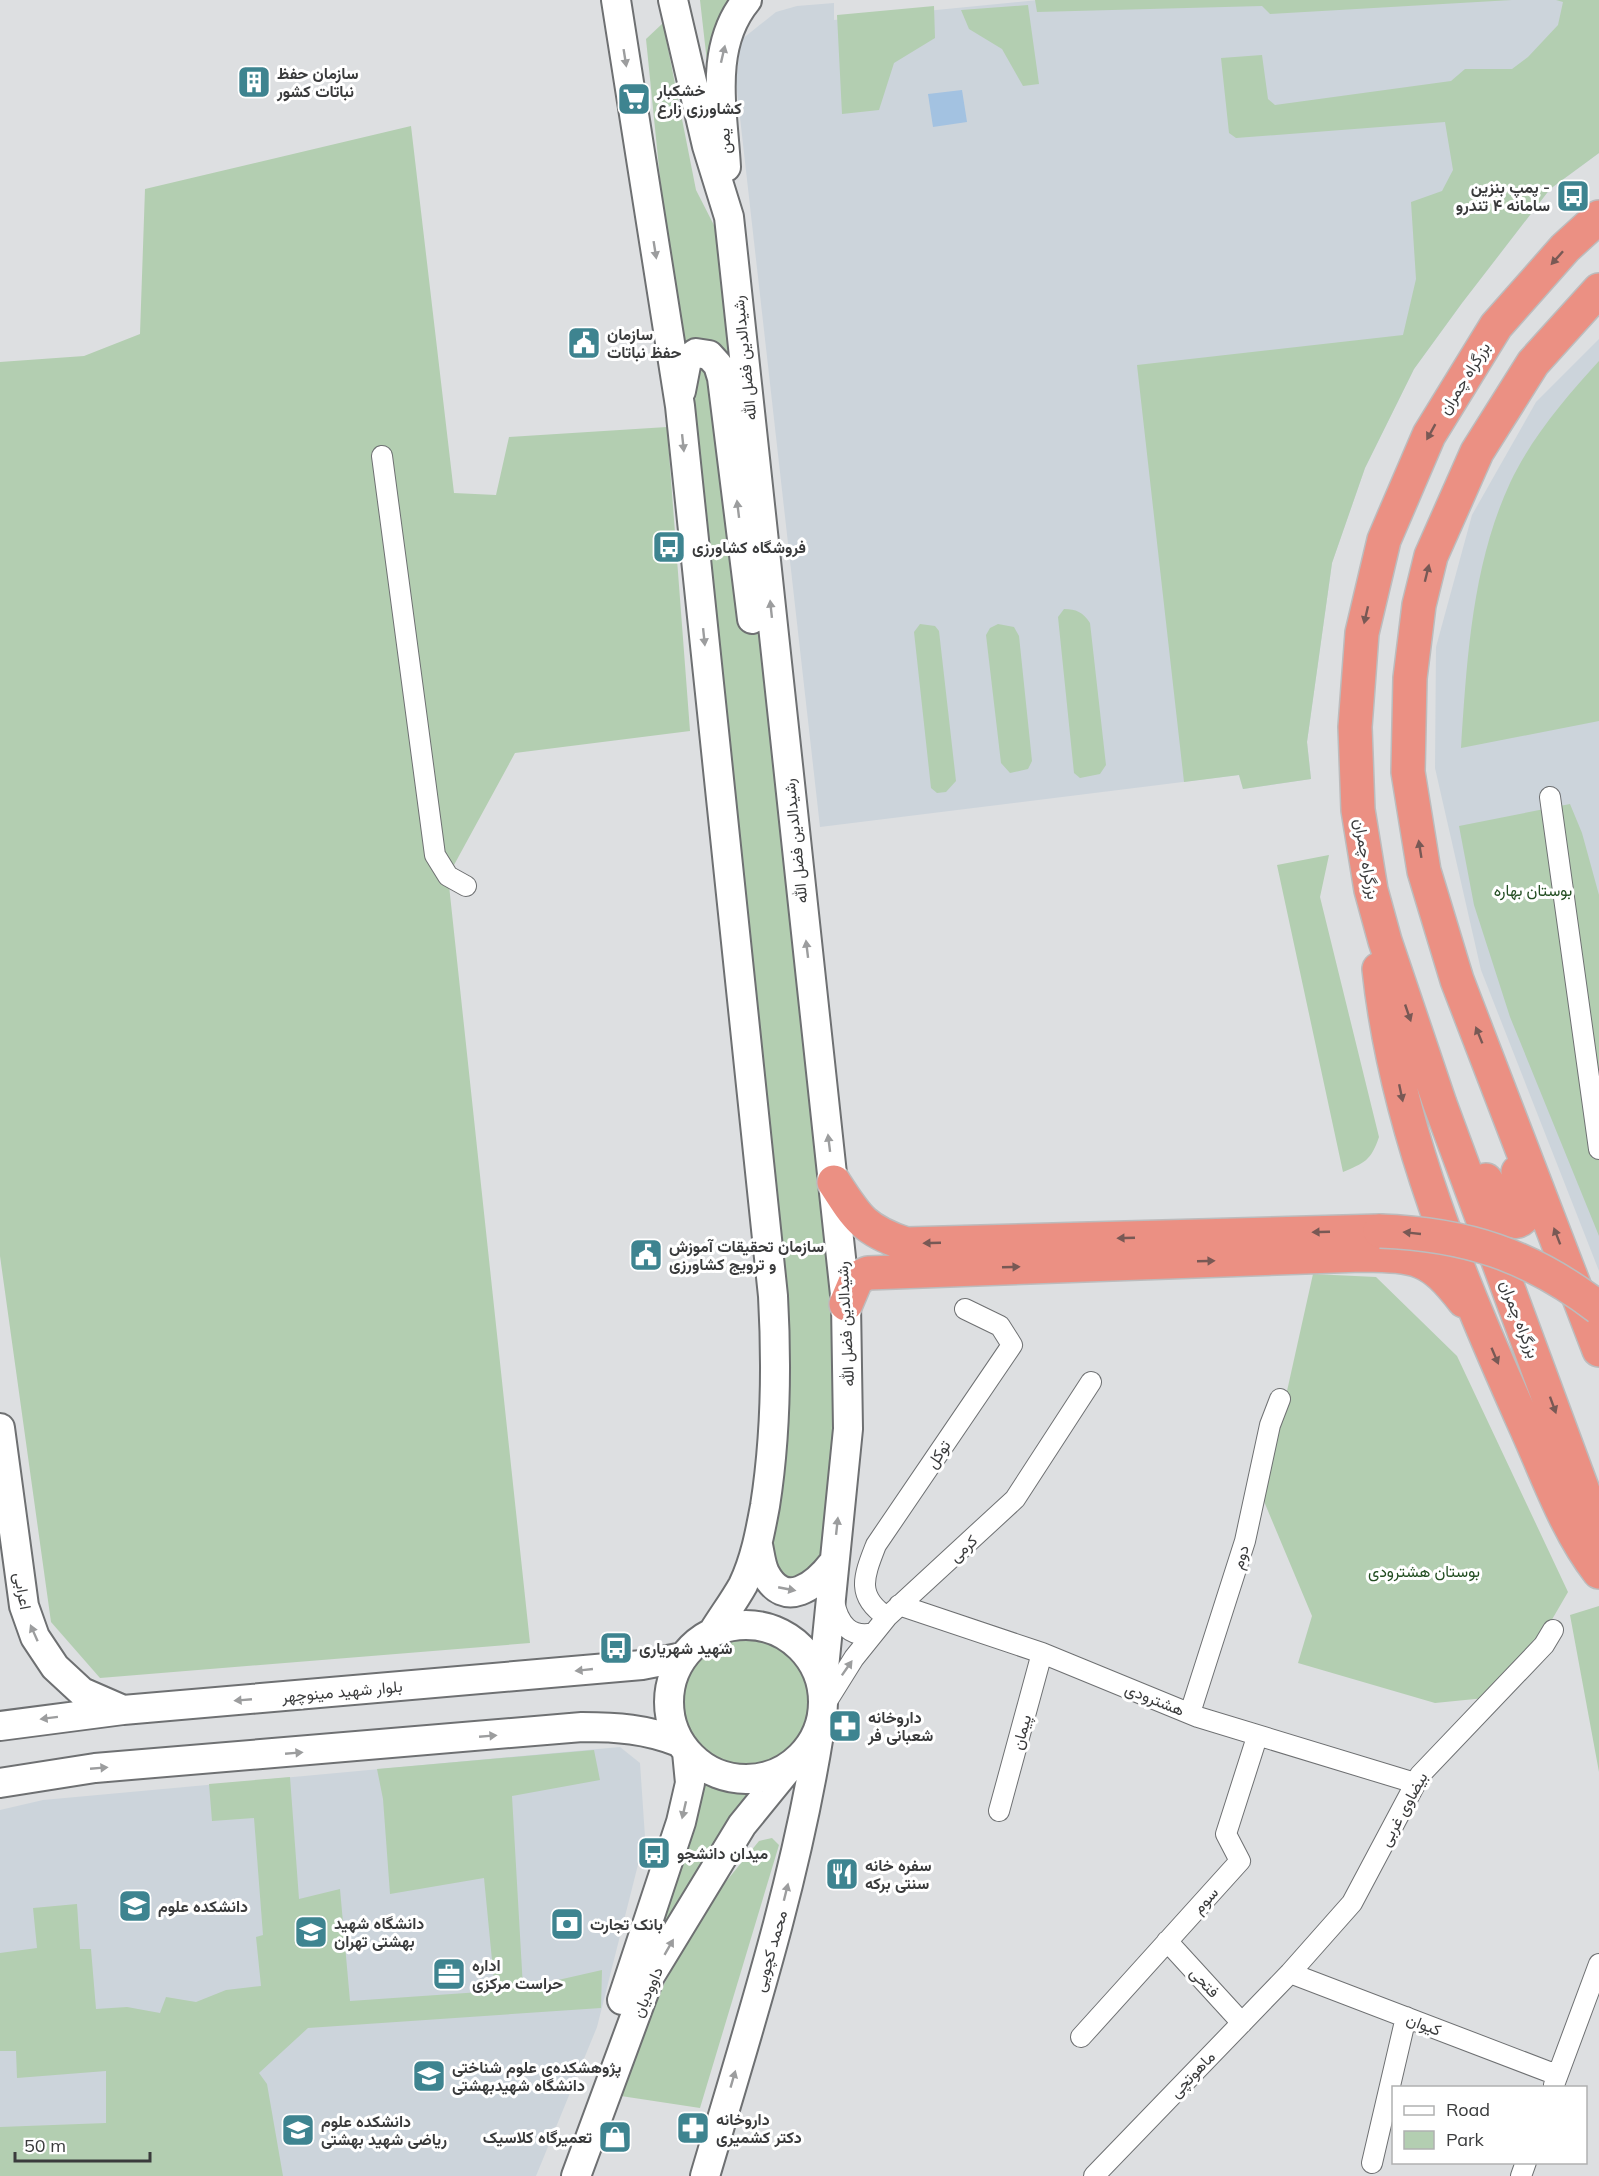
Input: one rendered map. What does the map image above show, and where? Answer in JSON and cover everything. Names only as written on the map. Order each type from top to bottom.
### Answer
[{"type":"highway","name":"بزرگراه چمران","points":[[1599,217],[1565,248],[1496,326],[1429,435],[1384,540],[1362,633],[1355,727],[1358,810],[1371,890],[1399,985],[1440,1104],[1599,1534]]},
{"type":"highway","points":[[1599,290],[1533,363],[1477,452],[1431,556],[1419,605],[1410,678],[1408,772],[1424,871],[1457,980],[1599,1350]]},
{"type":"highway","points":[[1371,890],[1383,1009],[1402,1101],[1439,1213],[1481,1322],[1550,1481],[1579,1540],[1599,1572]]},
{"type":"highway","points":[[1440,1104],[1482,1172],[1499,1210],[1510,1220],[1524,1218],[1528,1210],[1527,1203],[1513,1158],[1494,1075]]},
{"type":"highway","points":[[834,1182],[856,1216],[878,1235],[906,1244],[1380,1231],[1458,1239],[1505,1252],[1553,1276],[1599,1308]]},
{"type":"highway","points":[[846,1304],[857,1278],[868,1273],[1377,1256],[1401,1257],[1431,1265],[1443,1273],[1481,1322]]},
{"type":"main road","points":[[616,0],[680,406],[773,1296],[777,1360],[773,1458],[758,1545],[743,1584],[713,1632]]},
{"type":"main road","name":"رشیدالدین فضل الله","points":[[673,0],[707,146],[729,217],[846,1304],[848,1429],[832,1573],[822,1706]]},
{"type":"main road","name":"یمن","points":[[729,217],[720,65],[728,31],[747,0]]},
{"type":"main road","points":[[680,406],[682,373],[687,360],[696,353],[709,354],[718,365],[722,378],[757,660],[786,752]]},
{"type":"main road","name":"اعرابی","points":[[0,1428],[24,1606],[35,1636],[55,1667],[81,1692],[123,1710]]},
{"type":"main road","points":[[758,1545],[765,1572],[775,1587],[789,1592],[803,1591],[832,1573]]},
{"type":"main road","points":[[0,1783],[95,1768],[582,1727],[631,1727],[656,1732],[683,1747],[704,1767],[725,1777],[748,1780],[771,1776],[791,1766],[809,1746],[822,1706],[815,1666],[801,1647],[782,1633],[759,1625],[736,1625],[713,1632],[697,1642],[683,1657],[673,1677],[669,1699],[671,1721],[683,1747]]},
{"type":"main road","name":"بلوار شهید مینوچهر","points":[[0,1726],[123,1710],[642,1665],[683,1657]]},
{"type":"main road","name":"محمد کچویی","points":[[705,2176],[776,1932],[806,1815],[822,1706]]},
{"type":"main road","name":"داوودیان","points":[[576,2176],[642,1973],[649,1915],[681,1822],[690,1783],[683,1747]]},
{"type":"main road","name":"داوودیان","points":[[556,2176],[642,1973],[742,1825],[791,1766]]},
{"type":"street","points":[[382,456],[435,855],[448,876],[466,886]]},
{"type":"street","points":[[1550,798],[1599,1149]]},
{"type":"street","name":"توکل","points":[[893,1611],[872,1607],[866,1594],[865,1573],[876,1545],[1012,1345],[1000,1326],[965,1309]]},
{"type":"street","name":"کرمی","points":[[822,1706],[839,1679],[893,1611],[1015,1499],[1090,1382]]},
{"type":"street","name":"دوم","points":[[1190,1713],[1245,1541],[1270,1425],[1280,1399]]},
{"type":"street","points":[[832,1573],[841,1621],[850,1632],[863,1636],[874,1633]]},
{"type":"street","name":"هشترودی","points":[[893,1611],[1042,1653],[1190,1713],[1257,1737],[1415,1784]]},
{"type":"street","name":"بیضاوی غربی","points":[[1290,1973],[1357,1895],[1415,1784],[1429,1763],[1544,1646],[1553,1630]]},
{"type":"street","name":"پیمان","points":[[999,1811],[1042,1653]]},
{"type":"street","name":"سوم","points":[[1081,2037],[1240,1861],[1226,1834],[1257,1737]]},
{"type":"street","name":"فتحی","points":[[1167,1941],[1242,2023]]},
{"type":"street","name":"کیوان","points":[[1290,1973],[1406,2017],[1555,2081],[1599,1964]]},
{"type":"street","name":"ماهوتچی","points":[[1094,2176],[1290,1973]]},
{"type":"street","points":[[1372,2163],[1406,2017]]},
{"type":"shaded area","points":[[1038,0],[1599,0],[1599,153],[1550,189],[1462,303],[1414,369],[1365,468],[1332,563],[1307,742],[1311,779],[1243,789],[1239,775],[820,827],[736,82],[741,40],[776,12],[797,6],[834,3],[834,20]]},
{"type":"shaded area","points":[[1599,339],[1599,1271],[1481,970],[1435,768],[1436,647],[1472,515],[1536,402]]},
{"type":"shaded area","name":"دانشگاه شهید بهشتی تهران","points":[[620,1747],[640,1763],[645,1837],[597,2027],[536,2176],[0,2176],[0,1810],[43,1800]]},
{"type":"green space","points":[[700,0],[738,0],[714,124]]},
{"type":"green space","points":[[1035,0],[1512,0],[1270,14],[1262,6],[1037,12]]},
{"type":"green space","points":[[1556,0],[1599,0],[1599,153],[1550,189],[1462,303],[1414,369],[1365,468],[1332,563],[1307,742],[1311,779],[1243,789],[1239,775],[1184,782],[1137,365],[1403,335],[1416,279],[1411,202],[1442,191],[1453,170],[1445,122],[1236,138],[1229,133],[1221,58],[1262,55],[1268,99],[1275,105],[1451,81],[1465,69],[1512,69],[1528,57],[1558,25],[1563,2]]},
{"type":"green space","points":[[1028,5],[1039,84],[1023,86],[1002,49],[969,29],[961,10]]},
{"type":"green space","points":[[934,6],[935,38],[894,63],[879,110],[842,114],[837,15]]},
{"type":"green space","points":[[663,23],[696,190],[721,239],[832,1234],[840,1416],[826,1556],[801,1581],[773,1574],[765,1545],[778,1471],[683,406],[646,39]]},
{"type":"green space","points":[[411,126],[454,493],[496,495],[509,437],[667,427],[690,731],[515,753],[448,876],[530,1643],[100,1678],[51,1622],[0,1256],[0,362],[84,356],[140,334],[145,189]]},
{"type":"green space","points":[[1599,361],[1599,721],[1461,748],[1469,647],[1479,579],[1497,514],[1518,466],[1528,450],[1562,404]]},
{"type":"green space","points":[[1064,609],[1079,612],[1090,623],[1106,765],[1100,774],[1080,778],[1074,773],[1058,617]]},
{"type":"green space","points":[[920,624],[935,626],[939,631],[956,781],[946,792],[937,793],[931,788],[914,632]]},
{"type":"green space","points":[[998,624],[1014,627],[1019,636],[1032,761],[1028,769],[1010,773],[1001,763],[986,635],[990,628]]},
{"type":"green space","name":"بوستان بهاره","points":[[1570,804],[1582,833],[1599,895],[1599,1236],[1510,1017],[1474,905],[1459,826]]},
{"type":"green space","points":[[1329,855],[1320,897],[1379,1137],[1366,1160],[1343,1172],[1277,865]]},
{"type":"green space","name":"بوستان هشترودی","points":[[1313,1274],[1376,1277],[1457,1356],[1568,1592],[1543,1635],[1485,1698],[1435,1703],[1298,1663],[1312,1616],[1263,1499]]},
{"type":"green space","points":[[1599,1606],[1599,1772],[1570,1615]]},
{"type":"green space","points":[[746,1636],[771,1641],[792,1655],[806,1676],[811,1701],[806,1726],[792,1747],[771,1761],[746,1766],[721,1761],[700,1747],[686,1726],[681,1701],[686,1676],[700,1655],[721,1641]]},
{"type":"green space","points":[[594,1750],[600,1780],[512,1796],[523,1988],[602,1970],[601,2008],[308,2028],[259,2073],[267,2084],[283,2176],[0,2176],[0,2127],[106,2123],[106,2071],[17,2078],[16,2051],[0,2051],[0,1953],[37,1948],[33,1908],[77,1904],[80,1949],[91,1949],[96,2009],[127,2007],[160,2013],[166,1997],[196,2002],[226,1990],[261,1986],[256,1937],[263,1935],[254,1818],[212,1821],[209,1784],[290,1777],[299,1899],[340,1889],[350,2001],[495,1991],[484,1878],[390,1894],[383,1799],[377,1769]]},
{"type":"green space","points":[[700,1775],[716,1786],[730,1790],[764,1787],[653,1949]]},
{"type":"green space","points":[[772,1838],[779,1845],[700,2108],[621,2096],[658,1996],[702,1911],[759,1841]]},
{"type":"water","points":[[962,90],[967,122],[933,127],[928,94]]},
{"type":"place","name":"سازمان حفظ نباتات کشور","points":[[254,82]]},
{"type":"place","name":"خشکبار کشاورزی زارع","points":[[634,99]]},
{"type":"place","name":"پمپ بنزین - سامانه ۴ تندرو","points":[[1573,196]]},
{"type":"place","name":"سازمان حفظ نباتات","points":[[584,343]]},
{"type":"place","name":"فروشگاه کشاورزی","points":[[669,547]]},
{"type":"place","name":"سازمان تحقیقات آموزش و ترویج کشاورزی","points":[[646,1255]]},
{"type":"place","name":"شهید شهریاری","points":[[616,1648]]},
{"type":"place","name":"داروخانه شعبانی فر","points":[[845,1726]]},
{"type":"place","name":"میدان دانشجو","points":[[654,1853]]},
{"type":"place","name":"سفره خانه سنتی برکه","points":[[842,1874]]},
{"type":"place","name":"دانشکده علوم","points":[[135,1906]]},
{"type":"place","name":"بانک تجارت","points":[[567,1924]]},
{"type":"place","name":"دانشگاه شهید بهشتی تهران","points":[[311,1932]]},
{"type":"place","name":"اداره حراست مرکزی","points":[[449,1974]]},
{"type":"place","name":"پژوهشکده‌ی علوم شناختی دانشگاه شهیدبهشتی","points":[[429,2076]]},
{"type":"place","name":"داروخانه دکتر کشمیری","points":[[693,2128]]},
{"type":"place","name":"دانشکده علوم ریاضی شهید بهشتی","points":[[298,2130]]},
{"type":"place","name":"تعمیرگاه کلاسیک","points":[[615,2137]]}]
